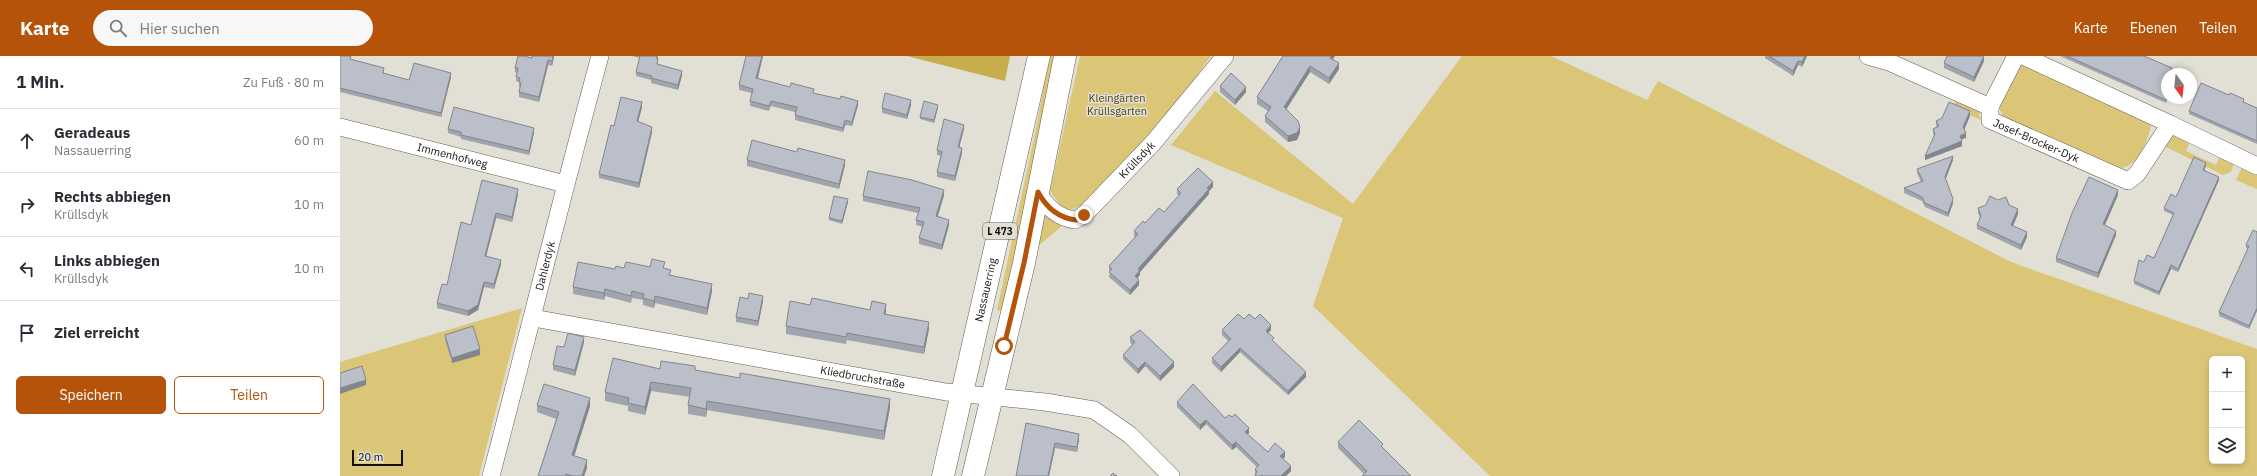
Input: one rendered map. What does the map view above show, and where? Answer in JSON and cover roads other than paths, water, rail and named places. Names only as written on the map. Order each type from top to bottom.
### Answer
[{"type":"main road","name":"Nassauerring","points":[[943,476],[963,394],[1039,56]]},
{"type":"main road","name":"L 473","points":[[973,476],[1024,263],[1065,56]]},
{"type":"street","name":"Dahlerdyk","points":[[491,476],[533,318],[565,184],[600,56]]},
{"type":"street","name":"Krüllsdyk","points":[[1038,192],[1042,200],[1064,219],[1076,220],[1084,215],[1153,143],[1225,56]]},
{"type":"street","name":"Josef-Brocker-Dyk","points":[[1868,56],[1889,62],[1990,107],[1990,120],[2128,181],[2137,174],[2170,124]]},
{"type":"street","points":[[1990,107],[2016,56]]},
{"type":"street","points":[[2023,56],[2257,166]]},
{"type":"street","name":"Immenhofweg","points":[[340,127],[565,184]]},
{"type":"street","name":"Kliedbruchstraße","points":[[533,318],[963,394],[992,396],[1094,410],[1130,435],[1171,476]]},
{"type":"park label","name":"Kleingärten Krüllsgarten","points":[[1117,104]]}]
